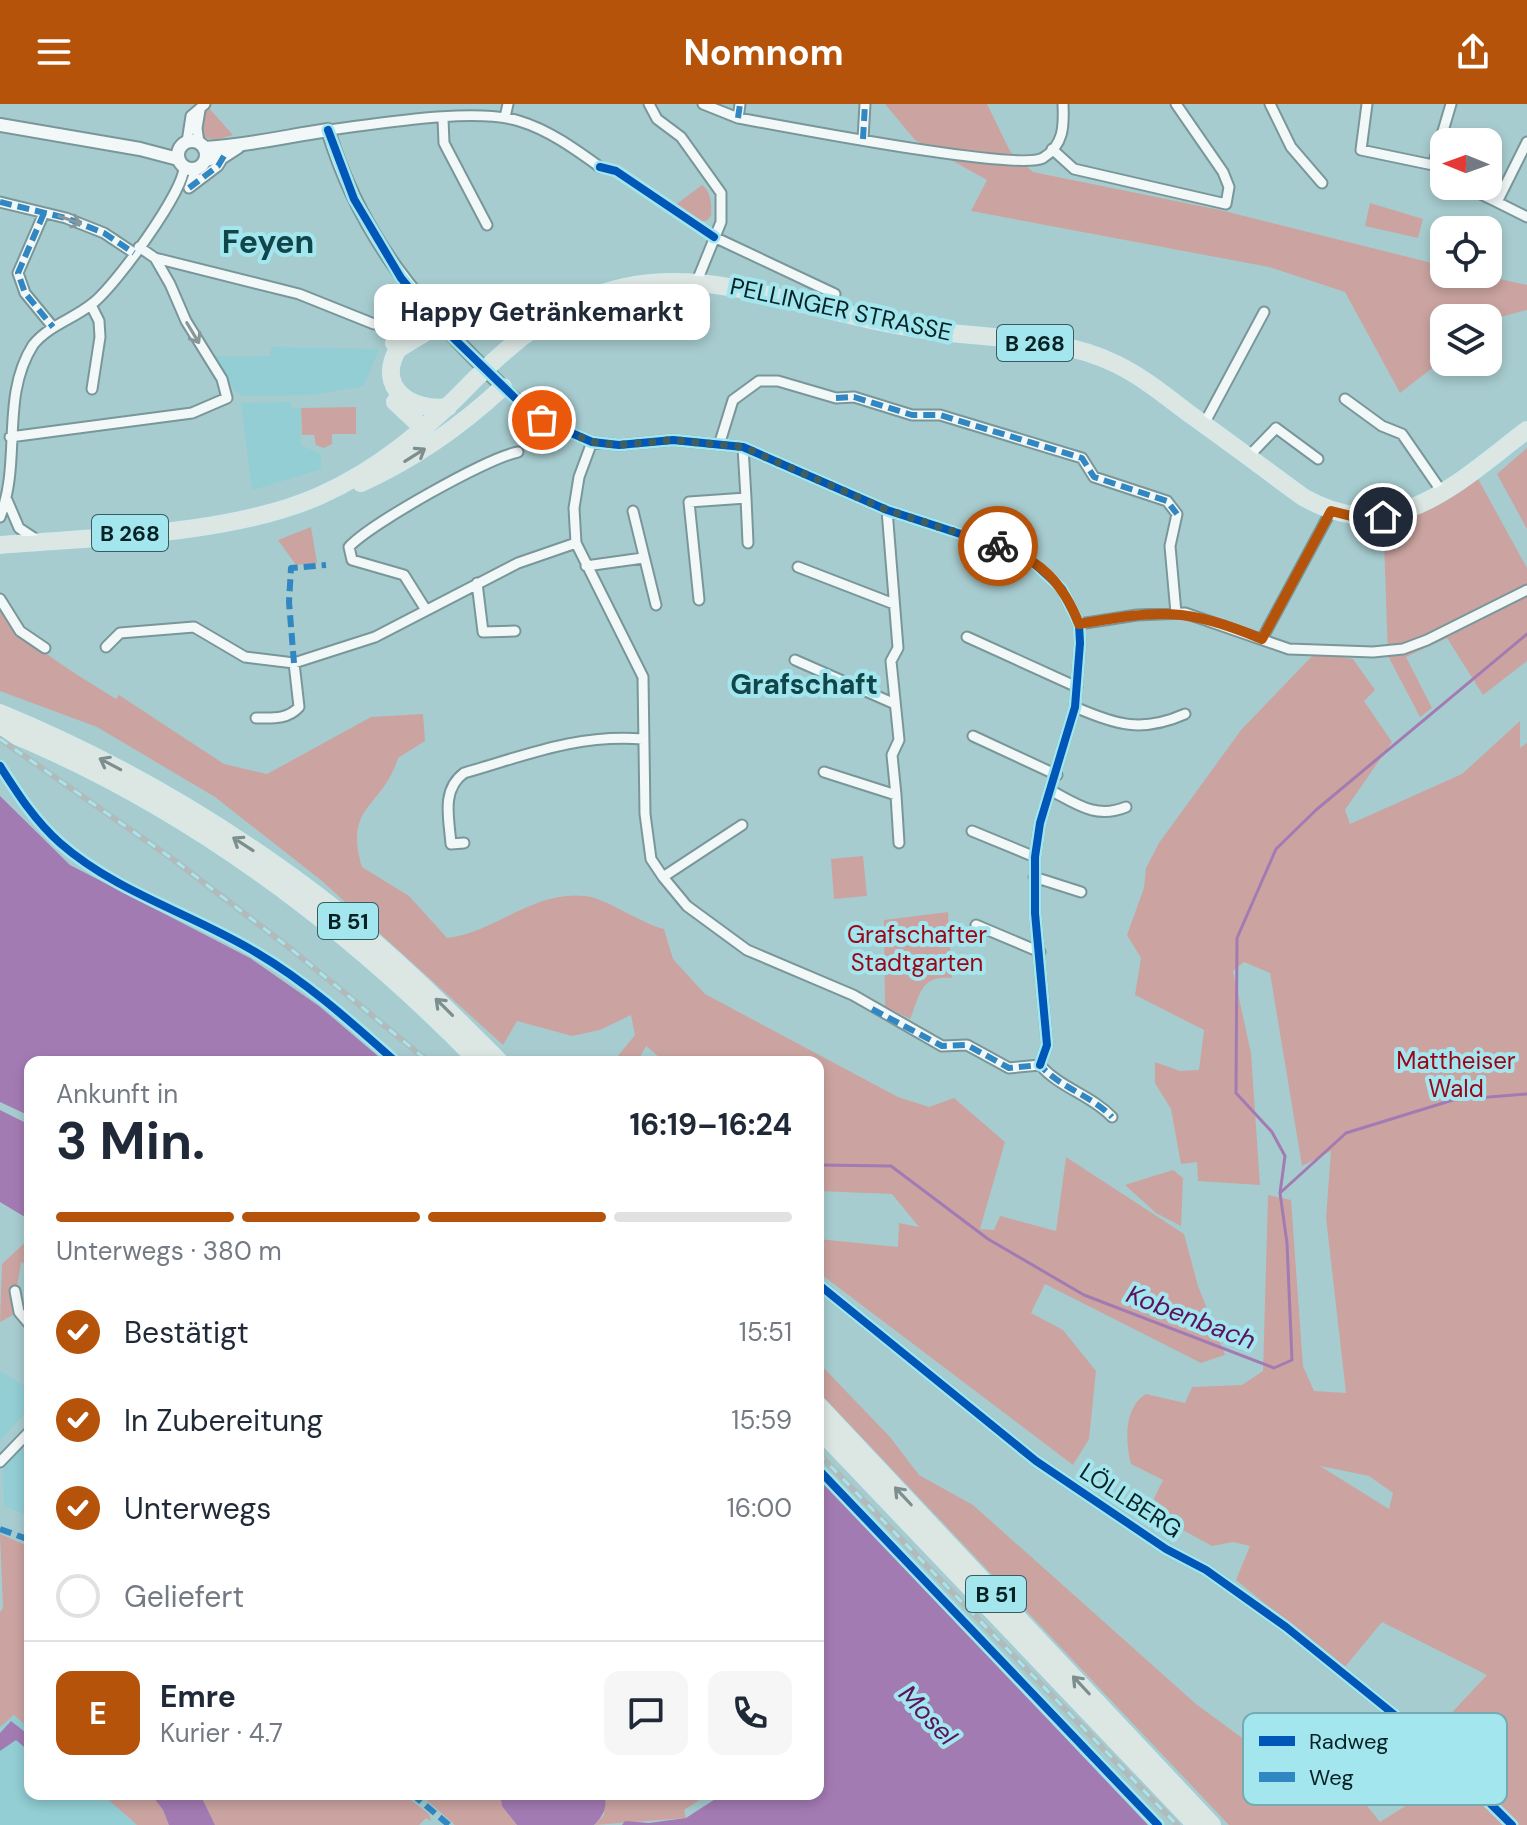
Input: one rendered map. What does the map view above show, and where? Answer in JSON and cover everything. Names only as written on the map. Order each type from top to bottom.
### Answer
[{"type":"main road","name":"B 268","points":[[0,545],[229,523],[319,496],[378,464],[424,429],[533,328],[581,302],[634,285],[697,281]]},
{"type":"main road","name":"PELLINGER STRASSE","points":[[697,281],[744,287],[925,330],[1058,346],[1092,354],[1153,386],[1303,497],[1331,511],[1359,518],[1383,517],[1417,507],[1527,430]]},
{"type":"main road","points":[[424,429],[389,395],[384,385],[383,364],[395,341],[428,312]]},
{"type":"main road","points":[[439,324],[398,349],[391,372],[397,393],[410,403],[426,408],[449,407]]},
{"type":"main road","points":[[319,496],[342,492],[402,463],[457,427],[503,387]]},
{"type":"main road","name":"B 51","points":[[0,713],[97,758],[335,910],[413,976],[494,1056]]},
{"type":"main road","name":"B 51","points":[[0,729],[174,808],[326,922],[405,989],[473,1056]]},
{"type":"main road","name":"B 51","points":[[824,1411],[1212,1825]]},
{"type":"main road","name":"B 51","points":[[824,1434],[1196,1825]]},
{"type":"street","points":[[505,117],[508,104]]},
{"type":"street","points":[[649,104],[657,119],[681,137],[718,187],[723,211],[697,281]]},
{"type":"street","points":[[703,104],[738,118],[934,151],[1030,162],[1052,149],[1065,128],[1063,104]]},
{"type":"street","points":[[738,118],[740,104]]},
{"type":"street","points":[[863,139],[865,104]]},
{"type":"street","points":[[1052,149],[1074,169],[1226,204],[1229,187],[1223,172],[1176,104]]},
{"type":"street","points":[[1270,104],[1291,147],[1322,183]]},
{"type":"street","points":[[1367,104],[1361,150],[1433,165],[1451,104]]},
{"type":"street","points":[[189,188],[197,122],[203,106]]},
{"type":"street","points":[[192,154],[273,137],[328,130],[443,119],[505,117],[546,132],[600,167]]},
{"type":"street","points":[[443,119],[444,143],[487,225]]},
{"type":"street","points":[[0,125],[140,149],[224,156]]},
{"type":"street","points":[[328,130],[367,225],[387,259],[439,324],[503,387],[542,420],[592,442],[720,442],[743,447],[887,510],[1025,555],[1062,589],[1079,624],[1077,687],[1075,707],[1057,775],[1040,823],[1035,857],[1047,1045],[1040,1065]]},
{"type":"street","points":[[1497,202],[1527,142]]},
{"type":"street","points":[[170,204],[218,166],[224,156],[241,145]]},
{"type":"street","points":[[0,517],[10,437],[5,425],[24,360],[53,327],[91,305],[136,250],[170,204],[192,154]]},
{"type":"street","points":[[1493,200],[1527,217]]},
{"type":"street","points":[[0,202],[104,233],[155,258],[299,294],[374,324]]},
{"type":"street","points":[[44,213],[18,273],[25,293],[53,327]]},
{"type":"street","name":"PELLINGER STRASSE","points":[[714,237],[835,294]]},
{"type":"street","points":[[10,437],[165,417],[216,405],[227,398],[222,379],[186,321],[155,258]]},
{"type":"street","points":[[170,284],[182,266]]},
{"type":"street","points":[[91,305],[99,321],[100,337],[92,389]]},
{"type":"street","points":[[1204,424],[1264,312]]},
{"type":"street","points":[[720,442],[733,400],[759,381],[778,381],[836,398],[854,397],[912,415],[940,415],[1082,458],[1094,477],[1167,501],[1177,514],[1170,546],[1176,613]]},
{"type":"street","points":[[1345,399],[1382,426],[1402,434],[1442,492]]},
{"type":"street","points":[[1248,457],[1276,428],[1318,459]]},
{"type":"street","points":[[592,442],[579,477],[574,508],[576,543],[630,645],[643,677],[645,814],[651,859],[663,877],[687,906],[747,950],[853,995],[942,1046],[967,1045],[1009,1068],[1040,1065]]},
{"type":"street","points":[[743,447],[748,543]]},
{"type":"street","points":[[426,610],[404,575],[352,560],[349,547],[397,514],[491,461],[518,452]]},
{"type":"street","points":[[699,600],[689,502],[746,498]]},
{"type":"street","points":[[4,504],[19,528],[41,542]]},
{"type":"street","points":[[887,510],[898,648],[891,661],[899,740],[892,755],[899,843]]},
{"type":"street","points":[[633,511],[656,605]]},
{"type":"street","points":[[1262,639],[1331,511]]},
{"type":"street","points":[[106,647],[120,633],[194,627],[245,657],[294,663],[375,637],[518,563],[576,543]]},
{"type":"street","points":[[586,566],[643,558]]},
{"type":"street","points":[[798,567],[894,604]]},
{"type":"street","points":[[477,583],[483,632],[515,631]]},
{"type":"street","points":[[1079,624],[1176,613],[1205,617],[1289,649],[1316,652],[1403,649],[1455,628],[1482,609],[1527,590]]},
{"type":"street","points":[[0,599],[20,631],[45,648]]},
{"type":"street","points":[[967,637],[1077,687]]},
{"type":"street","points":[[795,660],[895,704]]},
{"type":"street","points":[[256,718],[292,715],[299,707],[294,663]]},
{"type":"street","points":[[1075,707],[1120,725],[1165,723],[1185,714]]},
{"type":"street","points":[[464,843],[451,844],[448,798],[453,781],[464,773],[570,741],[603,736],[643,739]]},
{"type":"street","points":[[973,736],[1057,775]]},
{"type":"street","points":[[824,772],[896,795]]},
{"type":"street","points":[[1052,791],[1085,809],[1102,813],[1126,807]]},
{"type":"street","points":[[663,877],[742,825]]},
{"type":"street","points":[[972,831],[1035,857]]},
{"type":"street","points":[[1034,877],[1081,892]]},
{"type":"street","points":[[976,925],[1040,952]]},
{"type":"street","points":[[1040,1065],[1052,1077],[1100,1104],[1112,1117]]},
{"type":"street","name":"LÖLLBERG","points":[[824,1289],[1036,1461],[1166,1549],[1206,1570],[1286,1627],[1392,1713]]},
{"type":"street","points":[[15,1291],[19,1312],[24,1318]]},
{"type":"street","points":[[0,1462],[24,1437]]},
{"type":"shaded area","points":[[271,347],[379,349],[364,386],[313,395],[244,396],[235,391],[214,356],[270,356]]},
{"type":"shaded area","points":[[291,402],[292,409],[301,408],[301,445],[321,454],[321,469],[252,490],[241,403]]},
{"type":"shaded area","points":[[0,1371],[24,1385],[24,1414],[0,1441]]},
{"type":"shaded area","points":[[24,1445],[24,1514],[4,1506],[3,1468]]},
{"type":"shaded area","points":[[14,1715],[24,1724],[24,1800],[109,1800],[137,1825],[0,1825],[0,1727]]},
{"type":"green space","points":[[885,104],[987,104],[1010,151],[1033,172],[1220,210],[1430,262],[1430,288],[1502,288],[1502,280],[1527,285],[1527,310],[1502,316],[1502,304],[1430,304],[1430,370],[1400,393],[1345,292],[1269,267],[971,211],[987,180],[915,140]]},
{"type":"green space","points":[[208,107],[233,135],[215,140],[204,137],[201,123]]},
{"type":"green space","points":[[702,185],[711,203],[711,216],[706,221],[693,221],[670,209]]},
{"type":"green space","points":[[1370,203],[1423,219],[1418,238],[1365,226]]},
{"type":"green space","points":[[356,407],[356,434],[332,434],[332,444],[324,448],[316,445],[314,435],[302,435],[301,408]]},
{"type":"green space","points":[[1527,448],[1527,529],[1497,474]]},
{"type":"green space","points":[[1477,477],[1527,568],[1527,661],[1483,695],[1447,638],[1406,657],[1432,708],[1420,717],[1388,656],[1384,541],[1393,527]]},
{"type":"green space","points":[[311,527],[317,563],[296,565],[278,540]]},
{"type":"green space","points":[[0,606],[24,635],[53,658],[116,699],[119,695],[224,764],[267,774],[371,717],[423,714],[425,741],[398,758],[383,787],[361,818],[357,847],[362,867],[409,896],[447,938],[482,928],[549,899],[567,896],[594,898],[664,929],[673,959],[705,994],[821,1056],[658,1056],[646,1046],[640,1056],[618,1056],[635,1035],[631,1015],[600,1030],[572,1036],[517,1021],[503,1045],[322,881],[215,797],[97,727],[0,691]]},
{"type":"green space","name":"Mattheiser Wald","points":[[1316,652],[1353,659],[1375,690],[1364,701],[1392,742],[1345,810],[1350,824],[1462,774],[1520,721],[1520,748],[1527,743],[1527,1825],[1515,1825],[1495,1805],[1507,1805],[1507,1713],[1451,1713],[1487,1675],[1382,1622],[1344,1668],[1236,1580],[1250,1546],[1233,1542],[1212,1546],[1148,1511],[1163,1480],[1131,1464],[1128,1425],[1139,1400],[1146,1394],[1185,1403],[1192,1387],[1242,1385],[1263,1371],[1268,1195],[1291,1200],[1303,1366],[1314,1391],[1346,1393],[1326,1218],[1331,1151],[1302,1166],[1270,973],[1244,962],[1233,971],[1251,1053],[1260,1185],[1198,1181],[1197,1162],[1181,1164],[1171,1109],[1155,1083],[1155,1062],[1180,1071],[1199,1070],[1204,1030],[1135,995],[1141,958],[1127,935],[1144,888],[1146,868],[1159,843],[1241,730]],"holes":[[[1320,1466],[1369,1476],[1393,1493],[1389,1509]]]},
{"type":"green space","points":[[863,856],[867,896],[834,899],[831,859]]},
{"type":"green space","name":"Grafschafter Stadtgarten","points":[[948,912],[952,978],[933,979],[928,983],[910,1019],[885,1006],[884,920]]},
{"type":"green space","points":[[824,1058],[898,1097],[929,1107],[954,1098],[1005,1142],[980,1229],[994,1230],[1000,1216],[1056,1231],[1066,1157],[1184,1234],[1198,1286],[1225,1355],[1201,1363],[1045,1284],[1031,1313],[1063,1330],[1096,1371],[1089,1439],[1073,1465],[824,1277],[824,1240],[898,1247],[899,1223],[919,1227],[892,1194],[824,1191]]},
{"type":"green space","points":[[1173,1170],[1183,1178],[1181,1226],[1156,1213],[1125,1185]]},
{"type":"green space","points":[[24,1244],[24,1263],[21,1262],[17,1288],[10,1288],[13,1315],[0,1322],[2,1264]]},
{"type":"green space","points":[[824,1368],[890,1437],[919,1475],[973,1505],[1196,1704],[1243,1739],[1243,1805],[1366,1805],[1380,1822],[1407,1805],[1488,1805],[1508,1825],[1229,1825],[824,1397]]},
{"type":"green space","points":[[0,1534],[24,1544],[24,1724],[14,1715],[0,1727],[0,1612],[3,1608]]},
{"type":"green space","points":[[109,1800],[156,1800],[169,1825],[137,1825]]},
{"type":"green space","points":[[203,1800],[411,1800],[429,1814],[431,1821],[426,1818],[419,1825],[215,1825]]},
{"type":"green space","points":[[427,1800],[501,1800],[517,1825],[455,1825]]},
{"type":"green space","points":[[604,1800],[700,1800],[684,1810],[686,1818],[594,1825],[604,1815]]},
{"type":"water","points":[[0,796],[70,865],[250,958],[319,1006],[378,1056],[24,1056],[24,1113],[0,1102]]},
{"type":"water","points":[[0,1110],[24,1122],[24,1216],[0,1202]]},
{"type":"water","name":"Mosel","points":[[824,1483],[1148,1825],[622,1825],[625,1821],[649,1823],[686,1818],[714,1800],[824,1800]]},
{"type":"water","points":[[11,1721],[24,1731],[24,1747],[16,1740],[0,1751],[0,1733]]},
{"type":"water","points":[[156,1800],[203,1800],[215,1825],[169,1825]]},
{"type":"water","points":[[501,1800],[605,1800],[602,1815],[594,1825],[517,1825]]},
{"type":"waterway","points":[[1280,1193],[1285,1156],[1272,1132],[1236,1093],[1237,938],[1276,849],[1316,810],[1527,634]]},
{"type":"waterway","name":"Kobenbach","points":[[824,1165],[891,1166],[988,1239],[1084,1295],[1274,1368],[1292,1360],[1287,1243],[1280,1193],[1346,1133],[1453,1100],[1527,1094]]},
{"type":"railway","points":[[0,739],[174,860],[291,949],[422,1056]]},
{"type":"railway","points":[[824,1459],[1177,1825]]},
{"type":"marked path","points":[[738,118],[740,104]]},
{"type":"marked path","points":[[863,139],[865,104]]},
{"type":"marked path","points":[[189,188],[218,166],[224,156]]},
{"type":"marked path","points":[[0,202],[66,218],[104,233],[134,253]]},
{"type":"marked path","points":[[44,213],[18,273],[25,293],[53,327]]},
{"type":"marked path","points":[[836,398],[854,397],[912,415],[940,415],[1082,458],[1094,477],[1167,501],[1177,514]]},
{"type":"marked path","points":[[294,663],[289,602],[291,568],[326,565]]},
{"type":"marked path","points":[[872,1009],[942,1046],[967,1045],[1009,1068],[1040,1065],[1112,1117]]},
{"type":"marked path","points":[[0,1529],[24,1538]]},
{"type":"marked path","points":[[419,1800],[449,1825]]},
{"type":"cycle path","points":[[328,130],[354,199],[401,278],[439,324],[542,420],[592,442],[619,445],[673,440],[743,447],[887,510],[1025,555],[1062,589],[1079,624],[1080,643],[1075,707],[1040,823],[1035,857],[1035,913],[1047,1045],[1040,1065]]},
{"type":"cycle path","points":[[600,167],[616,171],[714,237]]},
{"type":"cycle path","points":[[0,766],[43,826],[82,860],[106,876],[232,939],[276,965],[329,1004],[389,1056]]},
{"type":"cycle path","points":[[824,1289],[1036,1461],[1166,1549],[1206,1570],[1286,1627],[1392,1713]]},
{"type":"cycle path","points":[[824,1475],[1158,1825]]},
{"type":"cycle path","points":[[1492,1805],[1512,1825]]},
{"type":"way so far","points":[[542,420],[592,442],[619,445],[673,440],[720,442],[743,447],[887,510],[998,546]]},
{"type":"place","name":"Happy Getränkemarkt","points":[[542,420]]},
{"type":"district","name":"Feyen","points":[[268,242]]},
{"type":"district","name":"Grafschaft","points":[[804,684]]},
{"type":"route","points":[[998,546],[1025,555],[1050,574],[1062,589],[1079,624],[1116,617],[1185,613],[1205,617],[1262,639],[1331,511],[1359,518],[1383,517]]}]
